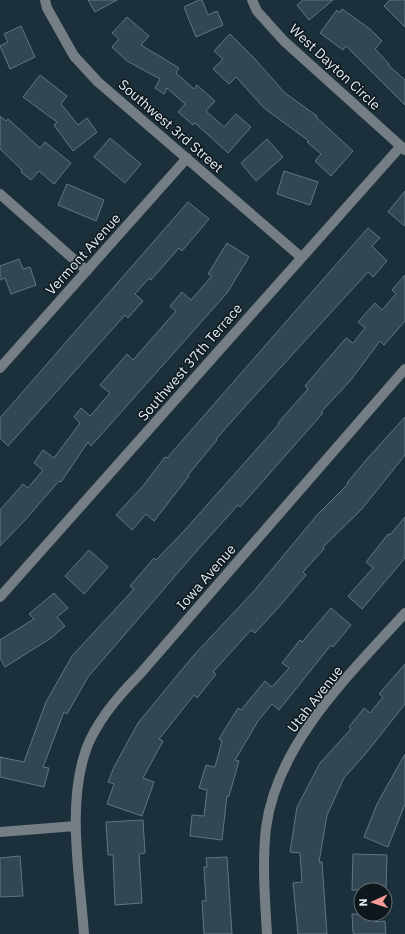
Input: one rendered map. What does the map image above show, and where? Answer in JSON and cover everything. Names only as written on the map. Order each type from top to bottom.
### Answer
[{"type":"street","name":"Southwest 3rd Street","points":[[46,0],[47,8],[74,56],[98,82],[301,256]]},
{"type":"street","name":"West Dayton Circle","points":[[252,0],[258,11],[284,40],[403,148]]},
{"type":"street","name":"Southwest 37th Terrace","points":[[0,597],[301,256],[403,148]]},
{"type":"street","name":"Vermont Avenue","points":[[0,368],[187,158]]},
{"type":"street","points":[[0,194],[87,271]]},
{"type":"street","name":"Iowa Avenue","points":[[84,934],[76,826],[78,782],[87,747],[103,718],[121,692],[140,674],[405,369]]},
{"type":"street","name":"Utah Avenue","points":[[267,934],[263,860],[266,826],[277,784],[293,750],[314,718],[405,613]]},
{"type":"street","points":[[0,832],[76,826]]},
{"type":"building","points":[[88,0],[117,0],[95,12]]},
{"type":"building","points":[[202,0],[208,15],[217,11],[223,25],[196,37],[184,7]]},
{"type":"building","points":[[303,0],[333,0],[309,20],[297,5]]},
{"type":"building","points":[[390,0],[405,0],[405,27],[384,6]]},
{"type":"building","points":[[342,9],[370,29],[382,41],[375,49],[389,64],[388,65],[405,80],[405,105],[346,46],[343,50],[320,33],[337,10],[339,13]]},
{"type":"building","points":[[127,17],[149,36],[141,45],[179,68],[176,73],[194,89],[197,85],[215,101],[206,111],[224,127],[236,114],[251,127],[228,153],[195,123],[193,125],[178,112],[185,104],[167,88],[164,94],[155,88],[160,79],[127,61],[112,47],[119,39],[112,33]]},
{"type":"building","points":[[21,26],[35,57],[10,69],[0,46],[8,42],[4,34]]},
{"type":"building","points":[[230,34],[285,93],[317,116],[316,117],[353,151],[331,176],[315,161],[321,154],[307,142],[309,141],[264,108],[236,77],[229,84],[213,69],[223,59],[214,51]]},
{"type":"building","points":[[40,75],[67,96],[61,104],[78,125],[87,118],[97,132],[73,151],[54,125],[57,122],[23,97]]},
{"type":"building","points":[[0,116],[6,121],[8,119],[40,148],[45,142],[71,163],[54,184],[39,171],[31,180],[21,172],[22,170],[0,149]]},
{"type":"building","points":[[110,138],[141,164],[125,183],[94,157]]},
{"type":"building","points":[[267,139],[283,157],[256,181],[241,163]]},
{"type":"building","points":[[284,171],[318,182],[310,205],[277,194]]},
{"type":"building","points":[[67,184],[104,200],[96,221],[58,205]]},
{"type":"building","points":[[405,191],[405,226],[388,212]]},
{"type":"building","points":[[188,202],[209,219],[182,251],[179,248],[151,280],[149,278],[135,294],[143,301],[128,318],[125,315],[8,446],[0,438],[0,418]]},
{"type":"building","points":[[368,228],[380,238],[372,246],[387,261],[373,277],[368,272],[249,402],[216,439],[217,440],[188,475],[189,476],[154,521],[146,514],[132,530],[116,515],[143,486],[165,457],[167,458]]},
{"type":"building","points":[[227,243],[249,257],[227,293],[91,446],[88,442],[61,482],[59,481],[0,546],[0,510],[23,484],[28,488],[43,470],[34,463],[43,450],[54,458],[80,423],[74,417],[81,408],[90,416],[110,393],[100,385],[127,354],[133,360],[176,311],[170,306],[182,292],[191,300],[212,276],[208,274]]},
{"type":"building","points":[[19,259],[23,269],[30,267],[36,285],[11,294],[5,278],[0,280],[0,266]]},
{"type":"building","points":[[405,275],[405,321],[384,345],[380,341],[350,381],[321,412],[323,413],[240,507],[238,505],[201,546],[88,677],[67,714],[64,712],[43,767],[49,768],[44,787],[0,777],[0,757],[24,762],[46,702],[72,656],[134,589],[130,586],[154,558],[156,560],[184,531],[279,424],[278,423],[308,389],[305,386],[346,338],[353,343],[365,328],[358,322],[375,303],[382,310],[396,294],[392,290]]},
{"type":"building","points":[[405,417],[405,455],[361,510],[323,547],[324,549],[303,572],[306,575],[278,608],[255,633],[251,630],[213,672],[216,674],[197,698],[194,695],[159,739],[163,741],[143,778],[154,782],[142,816],[107,804],[114,784],[108,782],[114,767],[138,723],[194,655],[254,591],[317,515],[348,484],[347,483],[367,459]]},
{"type":"building","points":[[405,517],[405,558],[362,609],[348,596],[373,568],[366,562],[388,534],[390,535]]},
{"type":"building","points":[[89,550],[108,567],[84,594],[65,576]]},
{"type":"building","points":[[54,593],[68,608],[57,617],[65,626],[51,638],[5,667],[0,658],[0,640],[34,619],[29,614]]},
{"type":"building","points":[[331,608],[351,625],[333,647],[331,645],[279,710],[272,704],[258,721],[235,760],[239,761],[229,796],[227,796],[222,840],[190,836],[192,815],[204,816],[207,790],[199,788],[206,765],[215,767],[222,741],[219,739],[238,708],[241,710],[265,681],[272,687],[289,668],[282,663],[300,640],[302,642]]},
{"type":"building","points":[[405,664],[405,704],[367,752],[344,778],[327,815],[319,862],[322,862],[327,934],[298,934],[293,883],[302,882],[300,853],[290,852],[297,807],[320,763],[351,729],[349,727],[364,708],[370,713],[383,697],[379,694]]},
{"type":"building","points":[[405,754],[405,804],[388,847],[364,837],[377,804]]},
{"type":"building","points":[[143,820],[145,853],[139,854],[142,903],[115,905],[113,855],[108,855],[106,822]]},
{"type":"building","points":[[353,854],[387,855],[386,882],[353,882],[352,890]]},
{"type":"building","points":[[20,856],[23,896],[0,897],[0,858]]},
{"type":"building","points":[[227,857],[232,934],[204,934],[202,901],[206,901],[204,867],[207,867],[206,858]]},
{"type":"building","points":[[352,914],[353,922],[385,922],[386,934],[353,933]]}]
